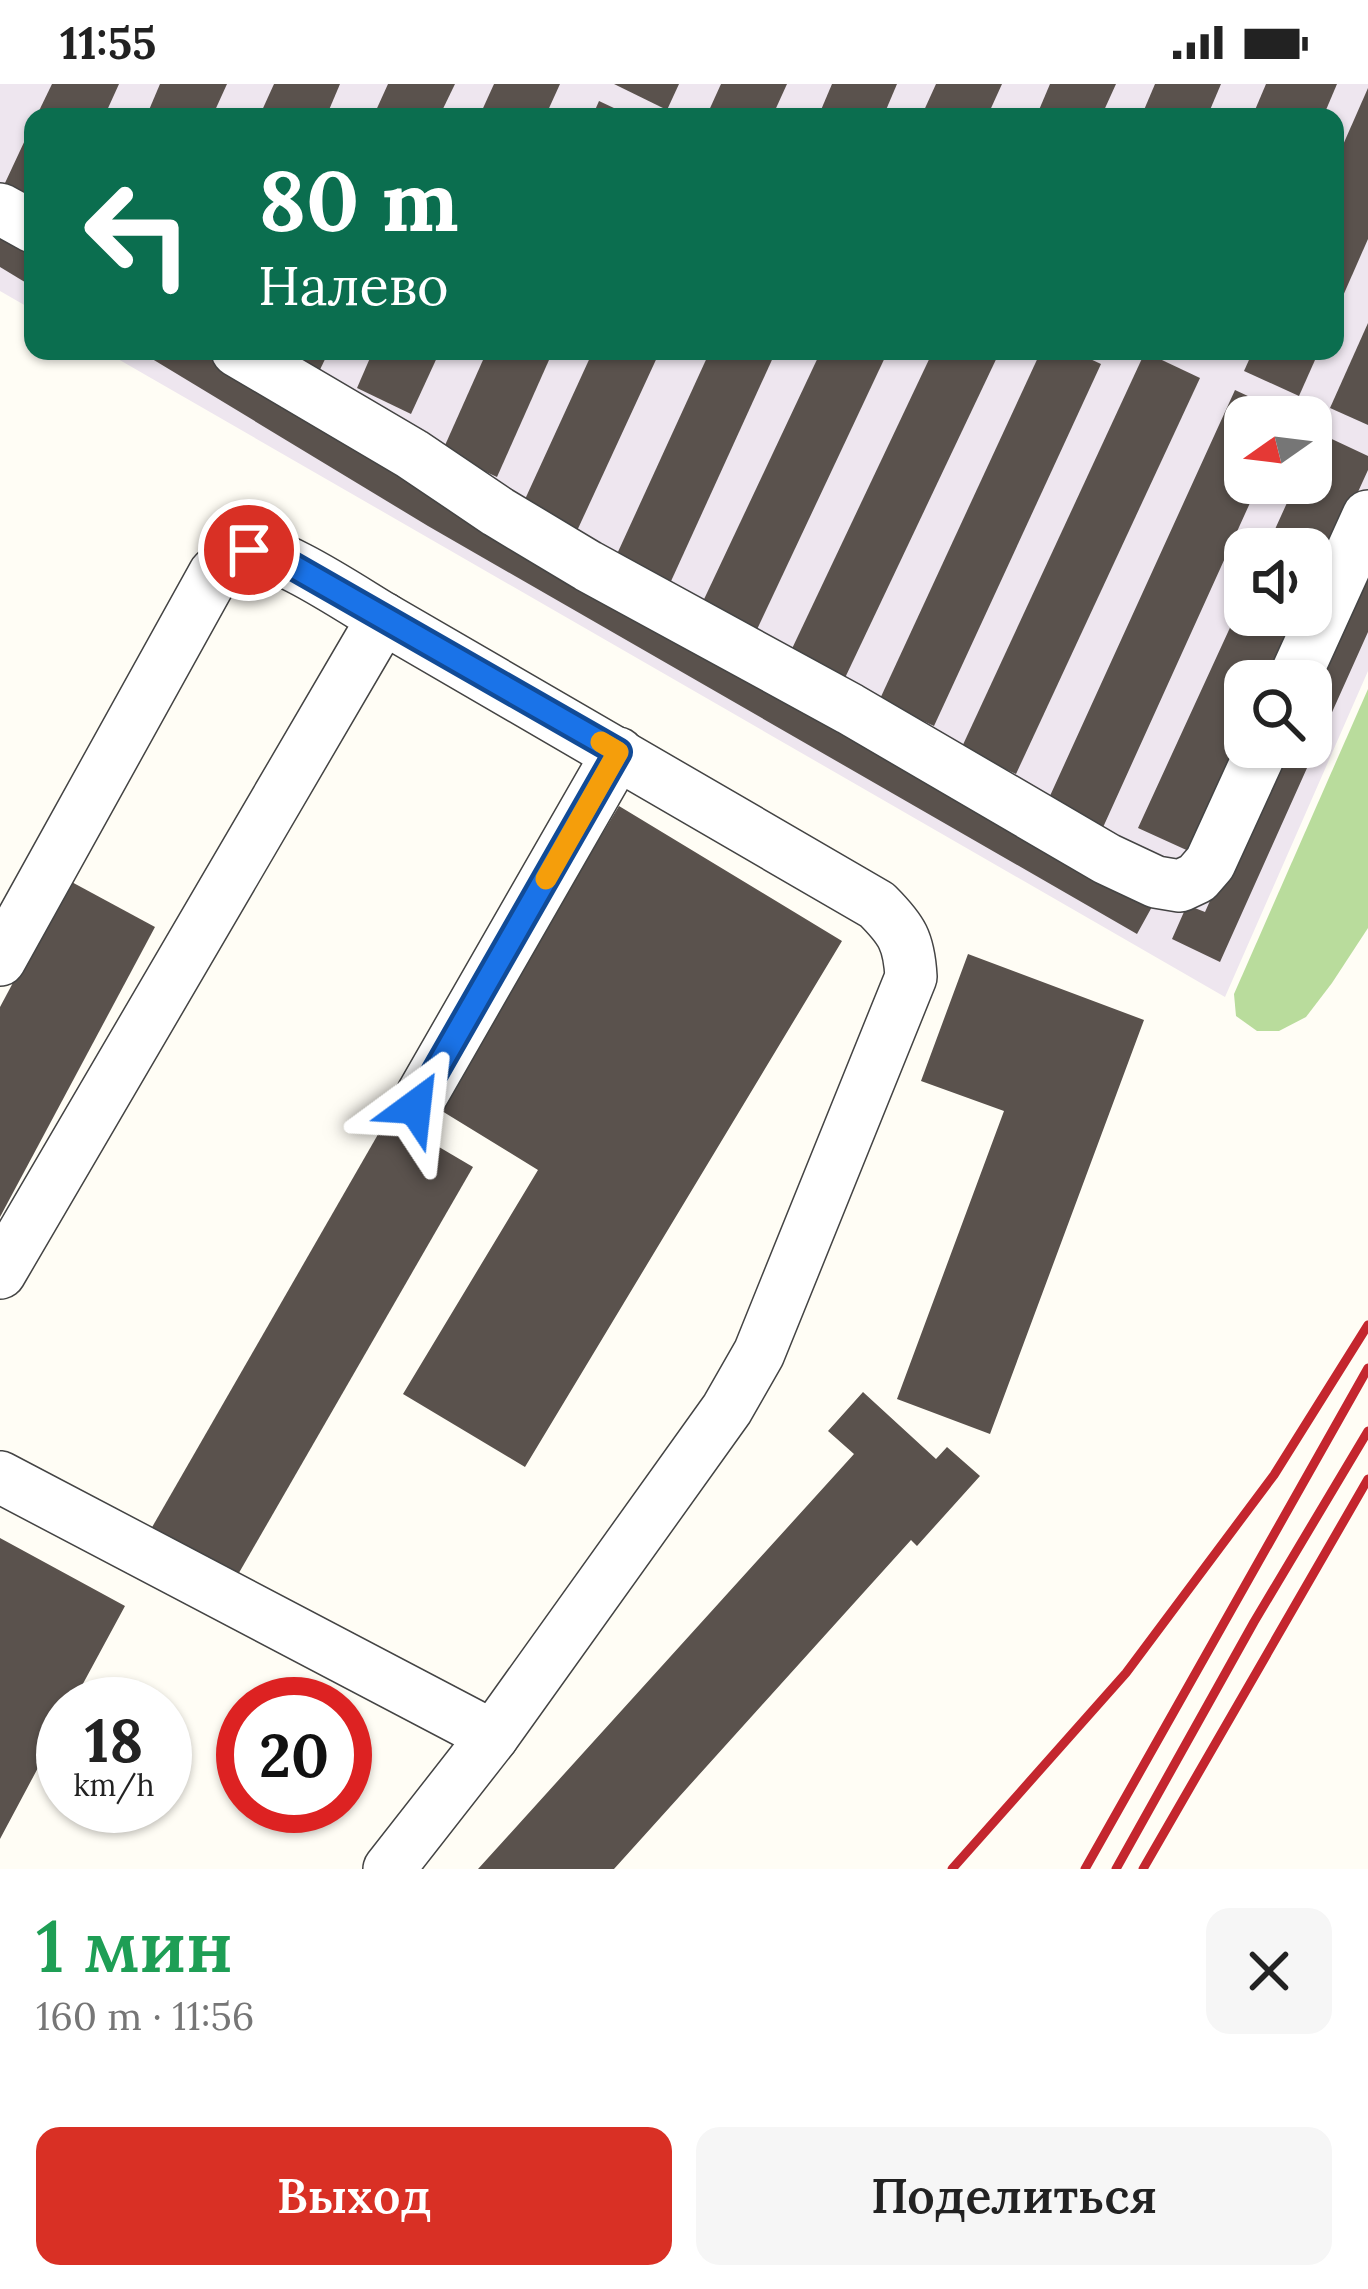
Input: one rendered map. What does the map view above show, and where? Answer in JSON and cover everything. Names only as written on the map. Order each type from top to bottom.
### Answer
[{"type":"lane","points":[[252,360],[588,566],[850,709],[1107,859],[1156,882],[1180,886],[1197,878],[1210,863],[1253,768]]},
{"type":"lane","points":[[1302,660],[1368,515]]},
{"type":"lane","points":[[0,960],[214,574],[249,550],[272,554],[618,752],[877,905],[899,928],[910,956],[910,977],[759,1353],[727,1409],[493,1736],[388,1869]]},
{"type":"lane","points":[[0,1273],[383,618]]},
{"type":"lane","points":[[415,1107],[618,752]]},
{"type":"lane","points":[[0,1477],[493,1736]]},
{"type":"shaded area","points":[[0,84],[1368,84],[1368,671],[1332,753],[1332,660],[1224,660],[1224,768],[1325,768],[1225,997],[120,360],[1344,360],[1344,108],[24,108],[24,305],[0,291]]},
{"type":"green space","points":[[1368,689],[1368,928],[1306,1017],[1279,1031],[1257,1031],[1236,1016],[1234,994]]},
{"type":"building","points":[[52,84],[119,84],[108,108],[40,108]]},
{"type":"building","points":[[160,84],[227,84],[216,108],[150,108]]},
{"type":"building","points":[[274,84],[340,84],[330,108],[263,108]]},
{"type":"building","points":[[388,84],[455,84],[443,108],[377,108]]},
{"type":"building","points":[[494,84],[560,84],[549,108],[483,108]]},
{"type":"building","points":[[614,84],[679,84],[668,108]]},
{"type":"building","points":[[721,84],[787,84],[776,108],[710,108]]},
{"type":"building","points":[[832,84],[897,84],[887,108],[822,108]]},
{"type":"building","points":[[936,84],[1002,84],[991,108],[925,108]]},
{"type":"building","points":[[1050,84],[1116,84],[1105,108],[1040,108]]},
{"type":"building","points":[[1155,84],[1221,84],[1211,108],[1145,108]]},
{"type":"building","points":[[1266,84],[1337,84],[1327,108],[1256,108]]},
{"type":"building","points":[[1368,88],[1368,239],[1344,294],[1344,143]]},
{"type":"building","points":[[24,142],[24,192],[5,183]]},
{"type":"building","points":[[0,229],[24,244],[24,282],[0,267]]},
{"type":"building","points":[[1368,323],[1368,425],[1332,409]]},
{"type":"building","points":[[154,360],[217,360],[445,497],[1153,905],[1137,934],[428,526]]},
{"type":"building","points":[[279,360],[325,360],[315,380]]},
{"type":"building","points":[[369,360],[436,360],[411,414],[357,388]]},
{"type":"building","points":[[483,360],[549,360],[497,477],[442,452]]},
{"type":"building","points":[[589,360],[656,360],[576,533],[521,508]]},
{"type":"building","points":[[706,360],[772,360],[667,590],[612,565]]},
{"type":"building","points":[[817,360],[884,360],[753,638],[698,612]]},
{"type":"building","points":[[929,360],[996,360],[844,680],[789,655]]},
{"type":"building","points":[[1037,360],[1101,364],[934,726],[879,701]]},
{"type":"building","points":[[1141,360],[1162,360],[1200,378],[1016,774],[961,749]]},
{"type":"building","points":[[1249,360],[1315,360],[1299,396],[1244,371]]},
{"type":"building","points":[[1224,414],[1224,504],[1249,504],[1239,528],[1224,528],[1224,560],[1100,834],[1044,809]]},
{"type":"building","points":[[1332,439],[1368,456],[1368,470],[1332,549],[1332,528],[1276,528],[1286,504],[1332,504]]},
{"type":"building","points":[[1368,547],[1368,632],[1332,712],[1332,660],[1320,660]]},
{"type":"building","points":[[1226,636],[1292,636],[1282,660],[1224,660],[1224,768],[1232,768],[1193,853],[1138,828]]},
{"type":"building","points":[[1270,768],[1307,768],[1220,962],[1172,939],[1187,905],[1205,912]]},
{"type":"building","points":[[619,806],[842,941],[525,1467],[403,1394],[538,1170],[437,1108]]},
{"type":"building","points":[[68,880],[155,927],[0,1217],[0,1007]]},
{"type":"building","points":[[968,954],[1144,1020],[990,1434],[897,1399],[1004,1111],[921,1081]]},
{"type":"building","points":[[388,1117],[473,1167],[236,1578],[151,1529]]},
{"type":"building","points":[[863,1392],[936,1459],[947,1447],[980,1476],[917,1546],[911,1540],[614,1869],[478,1869],[854,1454],[828,1431]]},
{"type":"building","points":[[0,1538],[125,1606],[87,1677],[36,1677],[36,1772],[0,1839]]},
{"type":"railway","points":[[952,1869],[1126,1673],[1274,1475],[1368,1325]]},
{"type":"railway","points":[[1085,1869],[1368,1368]]},
{"type":"railway","points":[[1116,1869],[1368,1431]]},
{"type":"railway","points":[[1143,1869],[1368,1479]]},
{"type":"slow traffic","points":[[546,879],[618,752],[601,742]]},
{"type":"route","points":[[249,550],[272,554],[618,752],[415,1107]]}]
